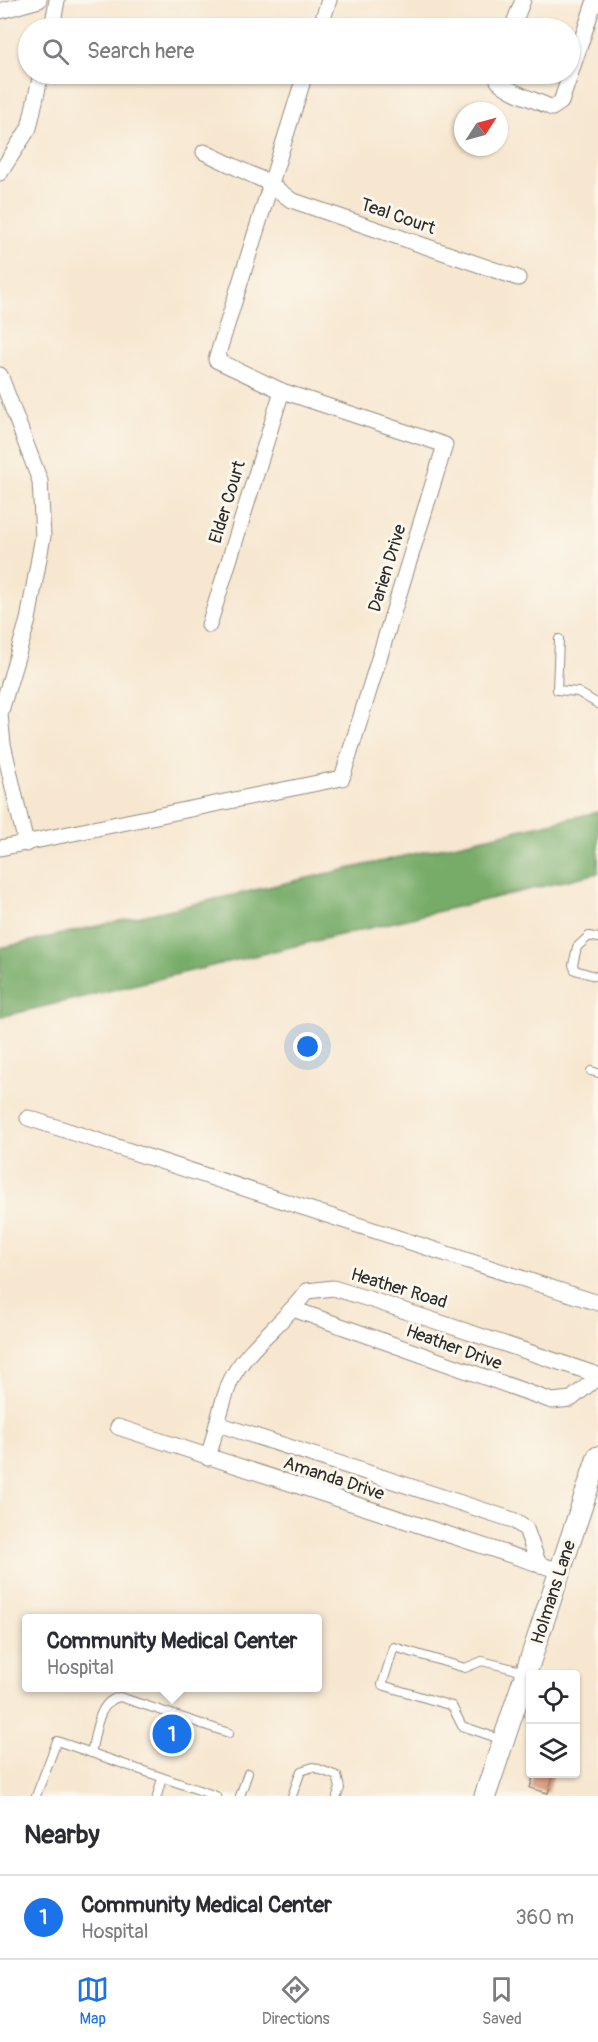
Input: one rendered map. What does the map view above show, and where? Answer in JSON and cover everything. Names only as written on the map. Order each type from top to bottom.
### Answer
[{"type":"main road","name":"Holmans Lane","points":[[527,1670],[598,1457]]},
{"type":"main road","name":"Holmans Lane","points":[[484,1796],[526,1672]]},
{"type":"street","points":[[0,11],[39,0]]},
{"type":"street","points":[[53,18],[57,0]]},
{"type":"street","points":[[323,18],[329,0]]},
{"type":"street","points":[[516,18],[523,0]]},
{"type":"street","points":[[580,45],[595,0]]},
{"type":"street","points":[[0,173],[29,128],[39,84]]},
{"type":"street","points":[[269,183],[302,84]]},
{"type":"street","points":[[501,84],[507,90],[527,95],[552,108],[561,102],[567,84]]},
{"type":"street","name":"Teal Court","points":[[204,152],[269,183],[291,200],[518,278]]},
{"type":"street","name":"Darien Drive","points":[[0,848],[342,778],[445,445],[282,391],[216,360],[269,183]]},
{"type":"street","points":[[0,375],[40,481],[43,536],[28,620],[5,676],[0,714],[3,744],[26,843]]},
{"type":"street","name":"Elder Court","points":[[209,625],[282,391]]},
{"type":"street","points":[[28,1118],[598,1303]]},
{"type":"street","name":"Heather Road","points":[[208,1458],[233,1376],[249,1353],[293,1309],[307,1291],[333,1288],[432,1318],[598,1376]]},
{"type":"street","name":"Heather Drive","points":[[293,1309],[552,1401],[571,1398],[598,1376]]},
{"type":"street","name":"Amanda Drive","points":[[218,1424],[513,1520],[526,1529],[539,1565]]},
{"type":"street","name":"Amanda Drive","points":[[118,1427],[560,1571]]},
{"type":"lane","points":[[559,639],[557,690],[578,692],[598,704]]},
{"type":"lane","points":[[598,938],[589,936],[577,947],[573,965],[575,970],[598,977]]},
{"type":"lane","points":[[503,1740],[462,1726],[452,1706],[382,1685],[394,1647],[465,1668],[482,1661],[526,1672]]},
{"type":"lane","points":[[91,1753],[104,1705],[112,1698],[120,1697],[229,1733]]},
{"type":"lane","points":[[36,1796],[57,1741],[216,1796]]},
{"type":"lane","points":[[292,1796],[301,1771],[313,1767],[337,1776],[340,1788],[337,1796]]},
{"type":"lane","points":[[240,1796],[248,1773]]},
{"type":"lane","points":[[157,1796],[162,1778]]},
{"type":"green space","points":[[598,812],[598,873],[0,1017],[0,948]]},
{"type":"building","points":[[533,1778],[552,1778],[548,1793],[530,1788]]},
{"type":"place","name":"Community Medical Center","points":[[172,1734]]}]
